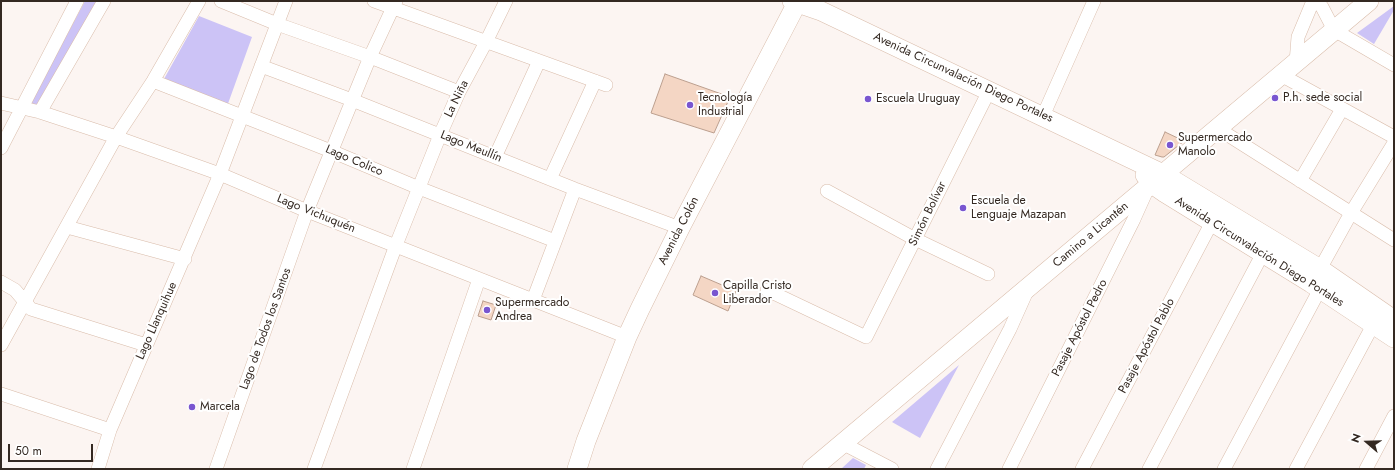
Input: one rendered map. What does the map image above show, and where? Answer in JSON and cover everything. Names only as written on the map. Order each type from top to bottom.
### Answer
[{"type":"street","points":[[1,148],[77,1]]},
{"type":"street","points":[[40,112],[104,1]]},
{"type":"street","points":[[1,345],[116,137],[153,81],[199,1]]},
{"type":"street","points":[[221,1],[277,24],[459,92]]},
{"type":"street","name":"Lago Llanquihue","points":[[98,469],[110,430],[220,174],[286,1]]},
{"type":"street","points":[[374,1],[395,4],[486,42],[600,82],[550,179]]},
{"type":"street","name":"La Niña","points":[[314,469],[396,245],[440,135],[459,92],[506,1]]},
{"type":"street","points":[[1043,116],[1094,1]]},
{"type":"street","points":[[1296,63],[1298,37],[1313,1]]},
{"type":"street","points":[[1317,1],[1322,7],[1334,30],[1394,65]]},
{"type":"street","name":"Camino a Licantén","points":[[812,469],[1369,1]]},
{"type":"street","name":"Avenida Circunvalación Diego Portales","points":[[796,2],[821,11],[1132,158],[1154,181],[1212,222],[1320,289],[1394,338]]},
{"type":"street","name":"Avenida Colón","points":[[577,469],[586,440],[627,337],[680,228],[796,2]]},
{"type":"street","name":"Lago de Todos los Santos","points":[[216,469],[307,211],[352,100],[395,4]]},
{"type":"street","points":[[495,157],[539,61]]},
{"type":"street","name":"Lago Meullín","points":[[261,66],[352,100],[575,189],[680,228]]},
{"type":"street","points":[[1281,75],[1394,137]]},
{"type":"street","name":"Lago Colico","points":[[153,81],[555,241]]},
{"type":"street","name":"Simón Bolívar","points":[[767,290],[866,337],[989,91]]},
{"type":"street","name":"Lago Vichuquén","points":[[1,103],[40,112],[220,174],[307,211],[627,337]]},
{"type":"street","points":[[1300,181],[1342,109]]},
{"type":"street","points":[[1218,128],[1394,240]]},
{"type":"street","points":[[1224,469],[1320,289],[1320,269],[1351,213],[1394,143]]},
{"type":"street","name":"Avenida Circunvalación Diego Portales","points":[[1154,181],[1320,269],[1394,320]]},
{"type":"street","name":"Pasaje Apóstol Pedro","points":[[1009,469],[1154,181]]},
{"type":"street","points":[[533,300],[575,189]]},
{"type":"street","points":[[827,191],[915,239],[988,274]]},
{"type":"street","name":"Pasaje Apóstol Pablo","points":[[1082,469],[1212,222]]},
{"type":"street","points":[[67,227],[184,259]]},
{"type":"street","points":[[1149,469],[1263,253]]},
{"type":"street","points":[[413,469],[479,279]]},
{"type":"street","points":[[1,282],[15,290],[31,309],[146,345]]},
{"type":"street","points":[[937,469],[1010,330],[1029,287]]},
{"type":"street","points":[[1296,469],[1373,325]]},
{"type":"street","points":[[1,394],[110,430]]},
{"type":"street","points":[[1366,469],[1394,416]]},
{"type":"street","points":[[842,443],[872,464],[892,469]]},
{"type":"shaded area","points":[[85,1],[102,1],[41,110],[30,104]]},
{"type":"shaded area","points":[[1394,6],[1394,10],[1374,44],[1357,33]]},
{"type":"shaded area","points":[[199,16],[252,37],[225,112],[159,88]]},
{"type":"shaded area","points":[[959,365],[920,438],[892,422]]},
{"type":"shaded area","points":[[853,458],[866,465],[864,469],[841,469]]},
{"type":"building","name":"Tecnología Industrial","points":[[665,74],[730,97],[714,133],[651,113]]},
{"type":"building","name":"Supermercado Manolo","points":[[1165,132],[1184,141],[1162,157],[1155,155]]},
{"type":"building","name":"Capilla Cristo Liberador","points":[[701,276],[736,291],[728,311],[693,295]]},
{"type":"building","name":"Supermercado Andrea","points":[[483,301],[496,305],[491,320],[478,316]]},
{"type":"place","name":"P.h. sede social","points":[[1275,98]]},
{"type":"place","name":"Escuela Uruguay","points":[[868,99]]},
{"type":"place","name":"Tecnología Industrial","points":[[690,105]]},
{"type":"place","name":"Supermercado Manolo","points":[[1170,145]]},
{"type":"place","name":"Escuela de Lenguaje Mazapan","points":[[963,208]]},
{"type":"place","name":"Capilla Cristo Liberador","points":[[715,293]]},
{"type":"place","name":"Supermercado Andrea","points":[[487,310]]},
{"type":"place","name":"Marcela","points":[[192,407]]}]
